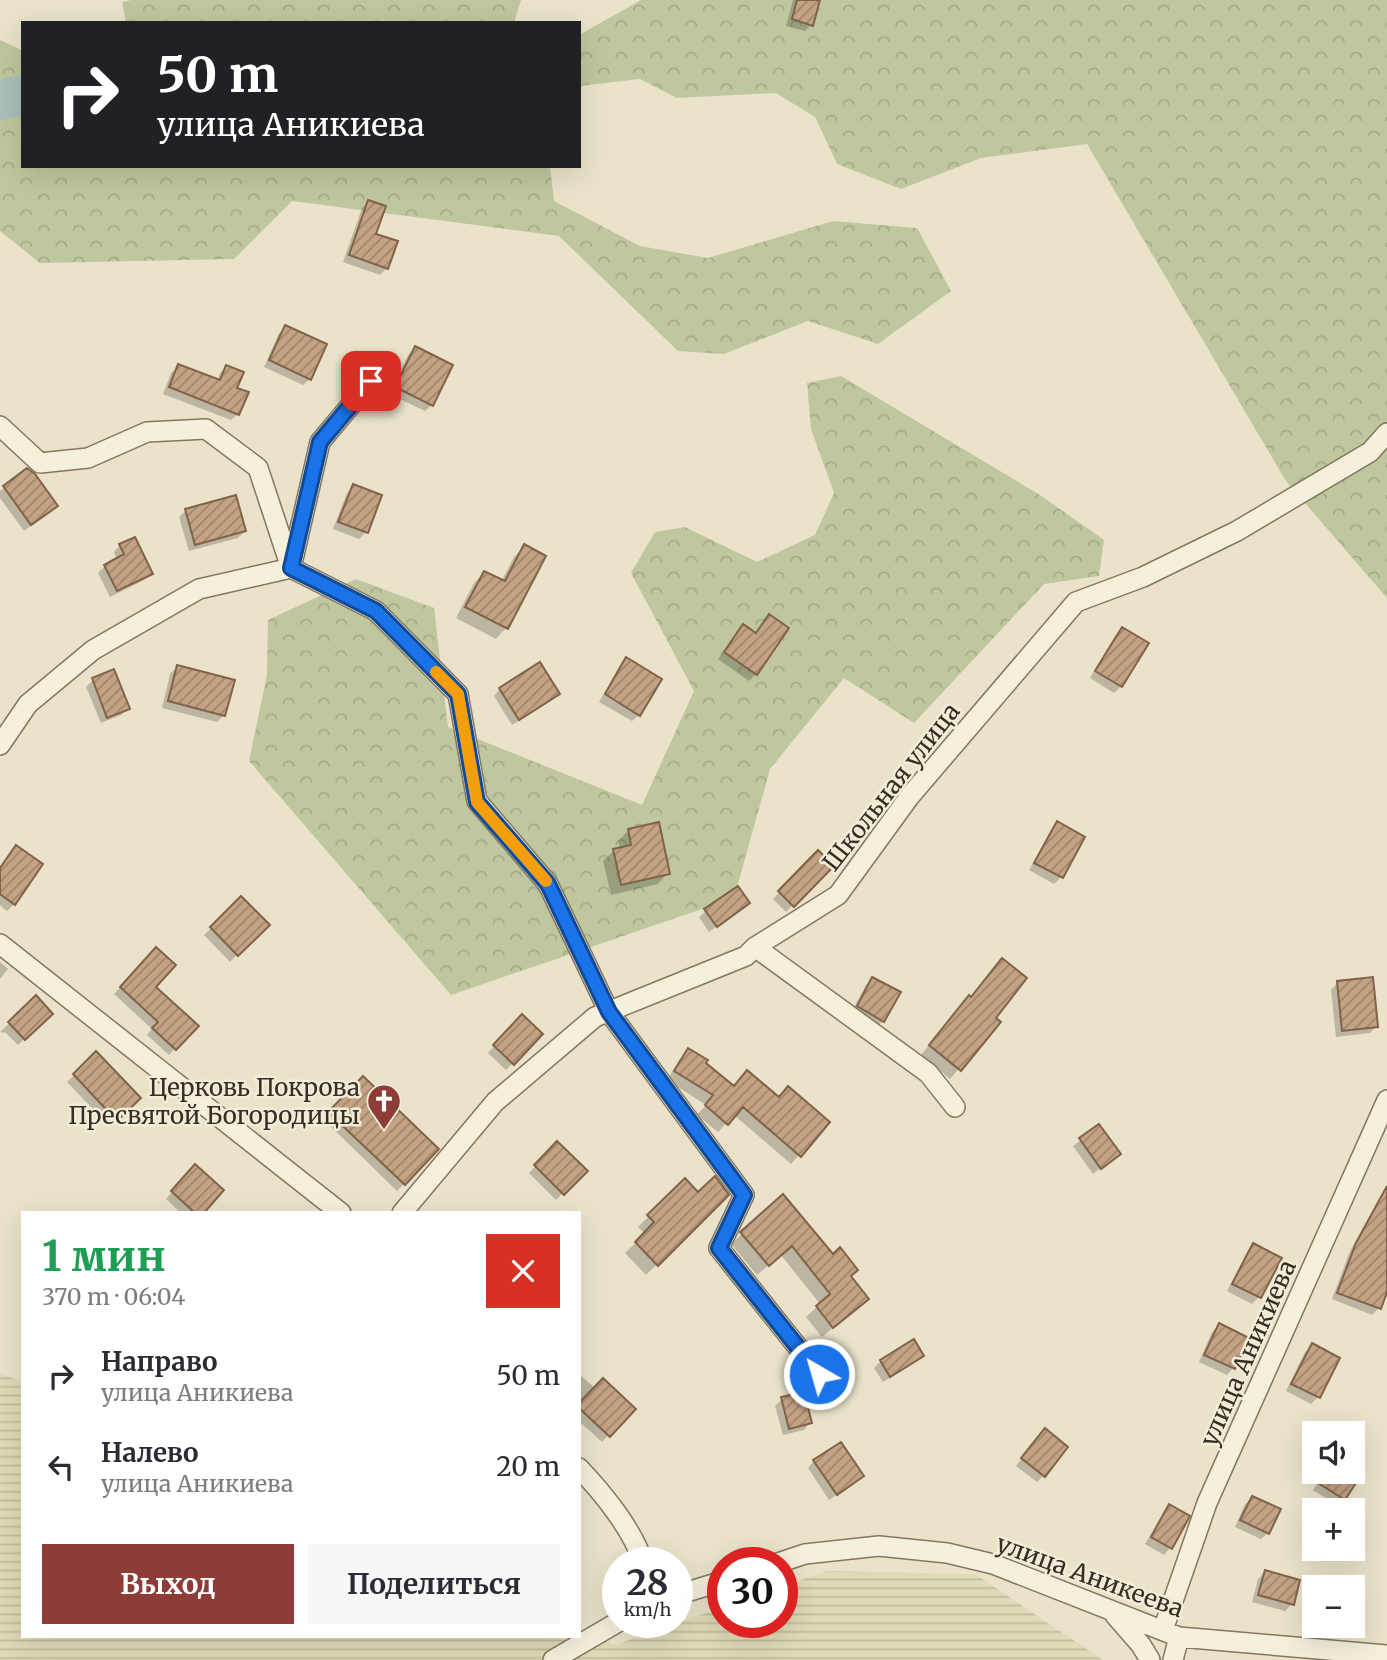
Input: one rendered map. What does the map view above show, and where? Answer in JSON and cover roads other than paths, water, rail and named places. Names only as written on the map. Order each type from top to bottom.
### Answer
[{"type":"street","points":[[291,568],[320,442],[371,381]]},
{"type":"street","points":[[0,426],[40,463],[88,458],[147,432],[206,429],[258,468],[291,568]]},
{"type":"street","name":"Школьная улица","points":[[404,1211],[495,1102],[595,1017],[746,956],[755,947],[838,895],[910,796],[1076,602],[1143,577],[1237,531],[1370,452],[1387,433]]},
{"type":"street","points":[[0,745],[28,704],[93,650],[199,589],[291,568],[376,611],[458,694],[477,802],[548,884],[609,1012],[744,1195],[719,1248],[819,1374]]},
{"type":"street","points":[[0,944],[338,1211]]},
{"type":"street","points":[[755,947],[928,1073],[955,1107]]},
{"type":"street","name":"улица Аникиева","points":[[1173,1660],[1171,1634],[1208,1503],[1387,1100]]},
{"type":"street","points":[[581,1470],[596,1486],[638,1547]]},
{"type":"street","name":"улица Аникеева","points":[[798,1557],[879,1546],[947,1553],[993,1564],[1171,1634],[1387,1655]]},
{"type":"street","points":[[1112,1612],[1141,1645],[1150,1660]]},
{"type":"street","points":[[553,1660],[602,1631]]},
{"type":"waterway","points":[[0,100],[21,95]]},
{"type":"place","name":"Церковь Покрова Пресвятой Богородицы","points":[[384,1131]]}]
